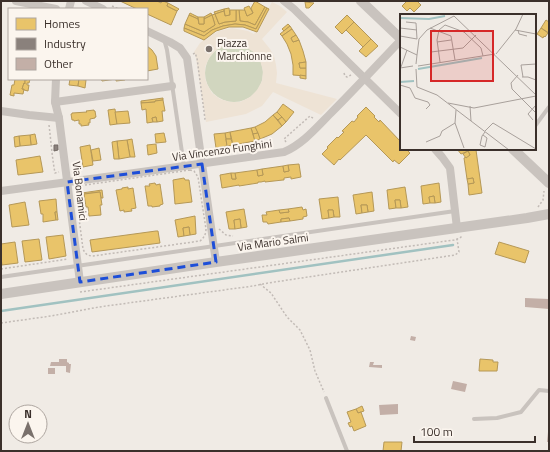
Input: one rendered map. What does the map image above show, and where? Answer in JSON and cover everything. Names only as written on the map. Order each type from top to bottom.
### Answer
[{"type":"street","points":[[16,1],[51,8]]},
{"type":"street","points":[[86,1],[100,8]]},
{"type":"street","points":[[284,1],[400,113]]},
{"type":"street","points":[[361,1],[400,38]]},
{"type":"street","points":[[148,31],[180,48],[187,58],[216,262]]},
{"type":"street","name":"Via Vincenzo Funghini","points":[[1,191],[187,168],[202,164],[284,152],[292,149],[305,139],[400,40]]},
{"type":"street","name":"Via Bonamici","points":[[56,80],[56,121],[67,182],[80,282]]},
{"type":"street","points":[[55,102],[172,86]]},
{"type":"street","points":[[1,111],[56,121]]},
{"type":"street","points":[[436,150],[450,168],[455,211],[462,228]]},
{"type":"street","points":[[516,150],[546,186]]},
{"type":"street","name":"Via Mario Salmi","points":[[1,294],[216,262],[462,228],[549,214]]},
{"type":"lane","points":[[164,39],[187,168]]},
{"type":"lane","points":[[536,125],[549,107]]},
{"type":"lane","name":"Via Mario Salmi","points":[[1,277],[455,211]]},
{"type":"lane","points":[[474,419],[497,418],[521,412],[539,390],[549,391]]},
{"type":"lane","points":[[326,398],[347,451]]},
{"type":"path","points":[[112,6],[117,8]]},
{"type":"path","points":[[192,55],[196,54],[197,58],[205,119],[203,119]]},
{"type":"path","points":[[344,73],[345,76],[349,77],[353,74]]},
{"type":"path","points":[[287,144],[284,139],[310,116],[315,119]]},
{"type":"path","points":[[56,121],[49,124],[55,172],[60,171],[59,175]]},
{"type":"path","points":[[187,168],[194,172],[198,177],[206,229],[205,236],[202,240],[93,256],[85,253],[83,249],[76,195],[76,192],[80,186],[187,168]]},
{"type":"path","points":[[536,208],[542,203],[546,186]]},
{"type":"path","points":[[218,226],[226,235],[232,237],[239,236]]},
{"type":"path","points":[[74,293],[457,239],[464,234],[462,228]]},
{"type":"path","points":[[1,323],[455,255],[459,252],[457,239]]},
{"type":"path","points":[[1,270],[70,259]]},
{"type":"path","points":[[260,284],[271,293],[286,317],[300,330],[310,350],[315,371],[323,390]]},
{"type":"highlighted area","points":[[202,164],[216,262],[80,282],[67,182]]},
{"type":"green space","points":[[234,44],[245,46],[258,57],[261,62],[263,73],[261,84],[250,97],[245,100],[234,102],[223,100],[210,89],[207,84],[205,73],[207,62],[218,49],[223,46]]},
{"type":"shaded area","points":[[272,2],[280,6],[287,12],[262,39],[274,56],[277,73],[276,83],[337,99],[321,115],[273,92],[262,106],[246,114],[206,122],[194,52],[200,43],[219,31],[232,28],[248,31],[254,34]],"holes":[[[235,44],[254,52],[260,60],[263,71],[262,81],[257,90],[250,97],[240,102],[230,102],[220,99],[212,93],[205,78],[205,67],[209,58],[216,50],[225,46]]]},
{"type":"building: Homes","points":[[120,1],[157,1],[161,3],[163,1],[168,3],[167,6],[177,11],[171,25],[148,14],[148,8],[135,8]]},
{"type":"building: Homes","points":[[255,1],[265,7],[255,25],[240,21],[239,10],[245,10],[247,16],[253,13],[251,8]]},
{"type":"building: Homes","points":[[407,1],[418,1],[421,5],[414,12],[410,8],[407,11],[402,6]]},
{"type":"building: Homes","points":[[305,2],[314,3],[309,8],[306,8]]},
{"type":"building: Homes","points":[[168,3],[179,9],[177,11],[167,6]]},
{"type":"building: Homes","points":[[249,6],[253,13],[247,16],[244,8]]},
{"type":"building: Homes","points":[[265,7],[267,8],[256,29],[245,25],[235,24],[212,30],[204,36],[184,28],[185,24],[204,32],[215,25],[212,15],[215,14],[219,24],[236,21],[236,10],[239,10],[240,21],[255,25]]},
{"type":"building: Homes","points":[[229,8],[230,15],[225,16],[224,9]]},
{"type":"building: Homes","points":[[267,8],[269,9],[257,32],[243,27],[229,27],[216,31],[204,40],[184,31],[184,28],[204,36],[212,30],[235,24],[245,25],[256,29]]},
{"type":"building: Homes","points":[[224,9],[224,11],[215,14],[214,12]]},
{"type":"building: Homes","points":[[230,10],[236,10],[236,21],[219,24],[215,14],[224,11],[225,16],[230,15]]},
{"type":"building: Homes","points":[[190,13],[198,17],[198,19],[189,15]]},
{"type":"building: Homes","points":[[211,13],[212,15],[204,19],[204,17]]},
{"type":"building: Homes","points":[[189,15],[198,19],[199,24],[204,24],[204,19],[212,15],[215,25],[204,32],[185,24]]},
{"type":"building: Homes","points":[[347,15],[354,22],[342,34],[335,27]]},
{"type":"building: Homes","points":[[198,17],[204,17],[204,24],[199,24]]},
{"type":"building: Homes","points":[[546,20],[549,22],[549,33],[541,28]]},
{"type":"building: Homes","points":[[354,22],[371,39],[363,47],[346,30]]},
{"type":"building: Homes","points":[[288,24],[290,26],[284,31],[282,29]]},
{"type":"building: Homes","points":[[290,26],[292,29],[282,36],[280,34]]},
{"type":"building: Homes","points":[[541,28],[548,33],[543,38],[537,34]]},
{"type":"building: Homes","points":[[292,29],[296,35],[291,38],[293,42],[299,40],[303,51],[306,62],[299,63],[300,68],[306,68],[306,76],[293,75],[291,54],[282,36]]},
{"type":"building: Homes","points":[[296,35],[299,40],[293,42],[291,38]]},
{"type":"building: Homes","points":[[371,39],[378,46],[366,57],[359,51]]},
{"type":"building: Homes","points":[[148,47],[156,56],[158,69],[148,71]]},
{"type":"building: Homes","points":[[306,62],[306,68],[300,68],[299,63]]},
{"type":"building: Homes","points":[[300,75],[306,76],[306,79],[300,78]]},
{"type":"building: Homes","points":[[15,80],[25,80],[25,84],[24,83],[22,89],[24,89],[23,94],[14,93],[14,96],[10,95],[12,85],[14,85]]},
{"type":"building: Homes","points":[[25,80],[30,80],[29,83],[27,83],[27,85],[29,85],[28,91],[22,89],[24,83],[25,84]]},
{"type":"building: Homes","points":[[70,80],[79,80],[78,86],[69,85]]},
{"type":"building: Homes","points":[[79,80],[86,80],[85,88],[78,86]]},
{"type":"building: Homes","points":[[163,98],[163,100],[155,102],[141,103],[141,101]]},
{"type":"building: Homes","points":[[163,100],[165,111],[162,111],[163,121],[157,122],[156,117],[152,118],[153,122],[147,123],[146,109],[142,110],[141,103]]},
{"type":"building: Homes","points":[[283,104],[294,112],[286,122],[277,112]]},
{"type":"building: Homes","points":[[366,107],[379,122],[380,120],[400,141],[400,150],[407,150],[410,153],[399,164],[394,160],[393,162],[366,135],[334,165],[322,154],[337,137],[338,138],[344,132],[342,131],[352,121],[354,122],[358,117],[357,116]]},
{"type":"building: Homes","points":[[115,109],[117,124],[110,125],[108,110]]},
{"type":"building: Homes","points":[[94,110],[96,117],[90,119],[90,123],[88,123],[89,125],[81,126],[81,124],[79,124],[79,120],[72,120],[72,113]]},
{"type":"building: Homes","points":[[128,111],[130,123],[117,124],[115,112]]},
{"type":"building: Homes","points":[[277,112],[282,117],[278,120],[273,115]]},
{"type":"building: Homes","points":[[273,115],[282,126],[272,134],[260,139],[255,127],[265,122]]},
{"type":"building: Homes","points":[[156,117],[157,122],[153,122],[152,118]]},
{"type":"building: Homes","points":[[282,117],[286,122],[282,126],[278,120]]},
{"type":"building: Homes","points":[[255,127],[258,133],[253,134],[251,128]]},
{"type":"building: Homes","points":[[251,128],[255,141],[233,145],[230,132]]},
{"type":"building: Homes","points":[[230,132],[231,139],[226,139],[225,133]]},
{"type":"building: Homes","points":[[164,133],[166,142],[156,143],[155,134]]},
{"type":"building: Homes","points":[[225,133],[227,146],[216,148],[214,134]]},
{"type":"building: Homes","points":[[258,133],[260,139],[255,141],[253,134]]},
{"type":"building: Homes","points":[[35,134],[37,144],[31,145],[30,135]]},
{"type":"building: Homes","points":[[30,135],[31,145],[20,146],[19,136]]},
{"type":"building: Homes","points":[[19,136],[20,146],[15,147],[14,137]]},
{"type":"building: Homes","points":[[132,139],[135,157],[130,157],[127,140]]},
{"type":"building: Homes","points":[[226,139],[231,139],[233,145],[227,146]]},
{"type":"building: Homes","points":[[127,140],[130,157],[119,159],[117,141]]},
{"type":"building: Homes","points":[[117,141],[119,159],[114,159],[112,142]]},
{"type":"building: Homes","points":[[156,144],[157,153],[148,155],[147,145]]},
{"type":"building: Homes","points":[[90,145],[93,165],[83,167],[80,147]]},
{"type":"building: Homes","points":[[99,148],[101,160],[93,161],[91,150]]},
{"type":"building: Homes","points":[[458,150],[476,150],[482,193],[469,195],[468,184],[474,183],[473,178],[467,179],[464,158],[470,155],[468,151],[461,154]]},
{"type":"building: Homes","points":[[468,151],[470,155],[466,158],[463,154]]},
{"type":"building: Homes","points":[[40,156],[43,172],[18,175],[16,160]]},
{"type":"building: Homes","points":[[299,164],[301,177],[291,179],[291,177],[284,178],[284,180],[265,181],[222,188],[220,175],[231,173],[232,179],[236,179],[235,173],[257,170],[258,176],[263,175],[262,169],[283,166],[284,172],[289,171],[288,165]]},
{"type":"building: Homes","points":[[288,165],[289,171],[284,172],[283,166]]},
{"type":"building: Homes","points":[[262,169],[263,175],[258,176],[257,170]]},
{"type":"building: Homes","points":[[231,173],[235,173],[236,179],[232,179]]},
{"type":"building: Homes","points":[[184,178],[185,180],[189,180],[192,202],[175,204],[173,180]]},
{"type":"building: Homes","points":[[473,178],[474,183],[468,184],[467,179]]},
{"type":"building: Homes","points":[[155,183],[156,185],[160,184],[163,204],[152,207],[148,206],[145,186],[150,186],[149,184]]},
{"type":"building: Homes","points":[[439,183],[441,202],[435,203],[434,196],[429,197],[430,203],[423,204],[421,186]]},
{"type":"building: Homes","points":[[128,187],[128,189],[133,188],[136,208],[131,209],[132,211],[124,212],[124,210],[120,211],[116,190]]},
{"type":"building: Homes","points":[[405,187],[408,207],[401,208],[400,200],[395,200],[396,208],[389,209],[387,190]]},
{"type":"building: Homes","points":[[102,190],[103,198],[101,198],[100,192],[84,194],[85,200],[83,200],[82,193]]},
{"type":"building: Homes","points":[[100,192],[102,205],[100,205],[101,215],[89,216],[84,194]]},
{"type":"building: Homes","points":[[372,192],[374,211],[368,212],[367,205],[361,205],[362,213],[356,214],[353,195]]},
{"type":"building: Homes","points":[[434,196],[435,203],[430,203],[429,197]]},
{"type":"building: Homes","points":[[338,197],[340,217],[334,217],[333,210],[328,210],[329,218],[322,219],[319,199]]},
{"type":"building: Homes","points":[[56,199],[56,220],[43,222],[43,214],[41,214],[39,201]]},
{"type":"building: Homes","points":[[395,200],[400,200],[401,208],[396,208]]},
{"type":"building: Homes","points":[[25,202],[29,225],[12,227],[9,205]]},
{"type":"building: Homes","points":[[361,205],[367,205],[368,212],[362,213]]},
{"type":"building: Homes","points":[[302,207],[303,210],[306,209],[307,216],[303,217],[303,219],[290,221],[289,218],[281,219],[281,222],[268,224],[267,222],[263,222],[262,215],[267,215],[266,212],[279,210],[280,213],[289,212],[288,209]]},
{"type":"building: Homes","points":[[244,209],[247,227],[241,228],[240,219],[234,220],[235,229],[229,229],[226,212]]},
{"type":"building: Homes","points":[[288,209],[289,212],[280,213],[279,210]]},
{"type":"building: Homes","points":[[328,210],[333,210],[334,217],[329,218]]},
{"type":"building: Homes","points":[[55,212],[57,212],[58,220],[56,220]]},
{"type":"building: Homes","points":[[195,216],[196,234],[190,235],[189,227],[183,228],[184,236],[178,237],[175,220]]},
{"type":"building: Homes","points":[[289,218],[290,221],[281,222],[281,219]]},
{"type":"building: Homes","points":[[240,219],[241,228],[235,229],[234,220]]},
{"type":"building: Homes","points":[[189,227],[190,235],[184,236],[183,228]]},
{"type":"building: Homes","points":[[158,231],[160,243],[92,252],[90,240]]},
{"type":"building: Homes","points":[[63,235],[66,256],[49,259],[46,237]]},
{"type":"building: Homes","points":[[39,239],[42,260],[25,262],[22,241]]},
{"type":"building: Homes","points":[[15,242],[18,263],[2,265],[1,244]]},
{"type":"building: Homes","points":[[499,242],[529,251],[525,263],[495,254]]},
{"type":"building: Homes","points":[[480,359],[498,362],[497,371],[479,371]]},
{"type":"building: Homes","points":[[362,406],[364,411],[358,413],[356,409]]},
{"type":"building: Homes","points":[[356,409],[358,413],[361,412],[366,426],[354,431],[352,426],[350,427],[348,423],[351,422],[347,412]]},
{"type":"building: Homes","points":[[384,442],[402,442],[401,451],[383,451]]},
{"type":"building: Industry","points":[[54,145],[58,145],[58,150],[54,151]]},
{"type":"building: Other","points":[[525,298],[549,299],[549,309],[525,307]]},
{"type":"building: Other","points":[[411,336],[416,337],[415,341],[410,340]]},
{"type":"building: Other","points":[[59,359],[67,359],[67,362],[71,364],[70,373],[66,372],[66,366],[50,366],[51,362],[59,362]]},
{"type":"building: Other","points":[[370,362],[374,362],[373,365],[382,365],[382,368],[369,367]]},
{"type":"building: Other","points":[[48,368],[55,368],[55,374],[48,374]]},
{"type":"building: Other","points":[[453,381],[467,384],[465,392],[451,389]]},
{"type":"building: Other","points":[[398,404],[398,414],[380,415],[379,405]]},
{"type":"building: Other","points":[[548,432],[549,442],[547,442]]},
{"type":"waterway","points":[[1,311],[453,245]]},
{"type":"place","name":"Piazza Marchionne","points":[[209,49]]}]
